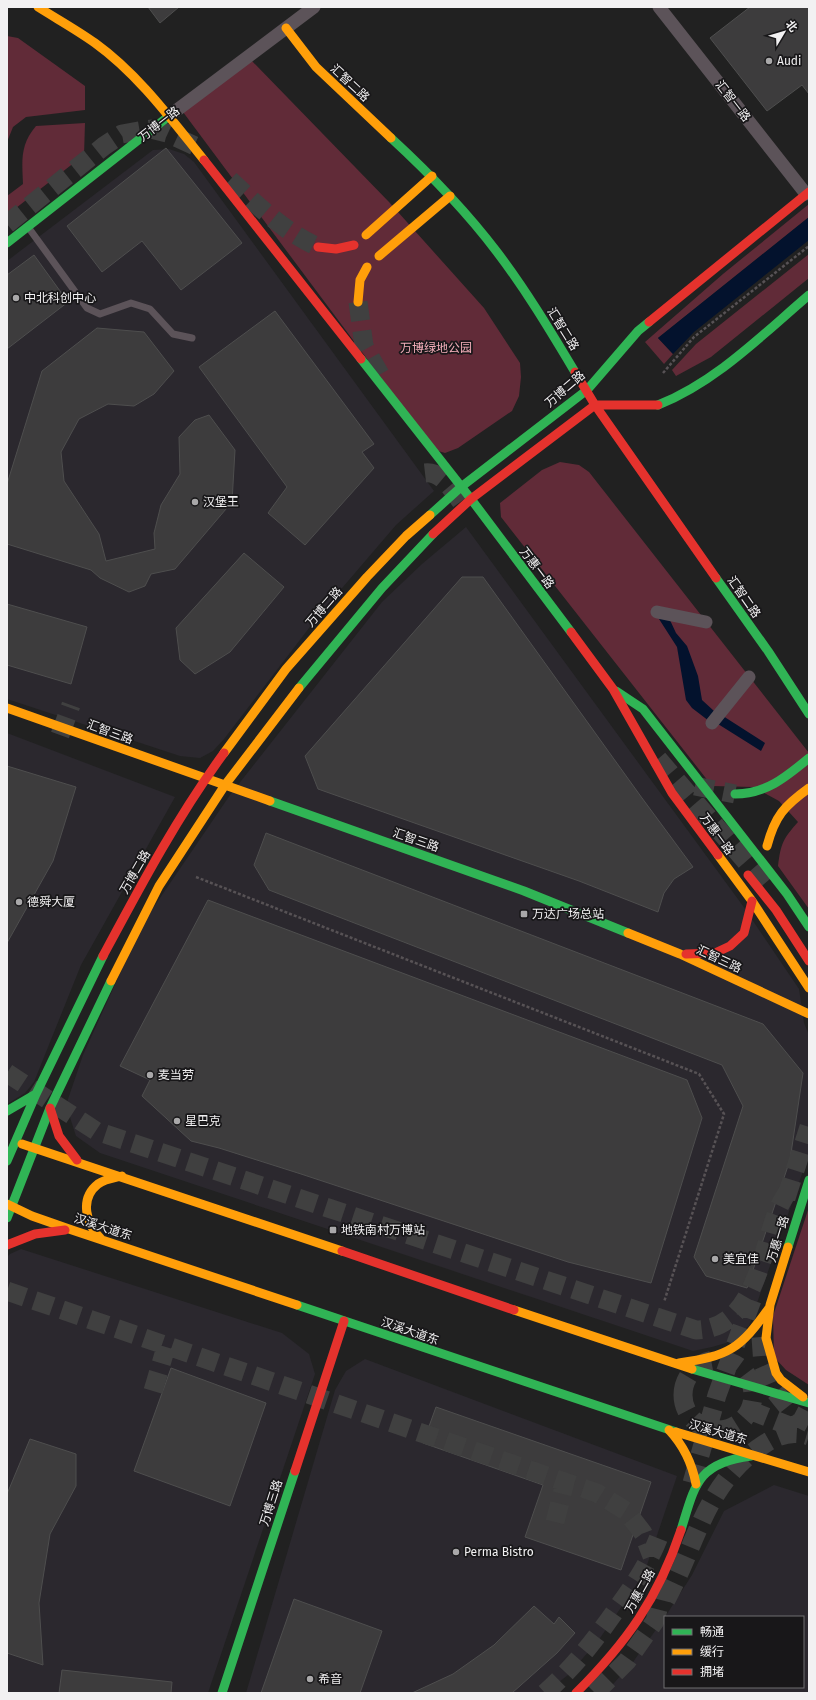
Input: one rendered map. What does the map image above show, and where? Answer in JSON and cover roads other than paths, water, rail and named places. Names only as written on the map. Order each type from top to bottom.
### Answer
[{"type":"street","name":"万惠一路","points":[[38,7],[96,44],[136,80],[169,116],[462,487],[613,689],[672,793],[752,901],[809,988]]},
{"type":"street","name":"万博一路","points":[[7,243],[169,116],[314,7]]},
{"type":"street","name":"汇智一路","points":[[659,7],[807,193]]},
{"type":"street","name":"汇智二路","points":[[286,28],[316,67],[432,176],[497,252],[548,326],[587,390],[595,406],[763,645],[809,714]]},
{"type":"street","points":[[366,235],[432,176]]},
{"type":"street","name":"万博二路","points":[[7,1161],[11,1140],[36,1094],[86,988],[144,879],[205,778],[286,669],[406,536],[462,487],[587,390],[638,331],[807,193]]},
{"type":"street","points":[[379,256],[450,196]]},
{"type":"street","points":[[318,246],[336,249],[354,245]]},
{"type":"street","points":[[358,302],[360,280],[367,267]]},
{"type":"street","points":[[7,1218],[9,1205],[50,1108],[104,995],[159,886],[225,785],[301,685],[382,588],[418,548],[471,500],[595,406],[656,406],[681,396],[721,369],[809,295]]},
{"type":"street","points":[[657,612],[706,622]]},
{"type":"street","points":[[712,723],[749,677]]},
{"type":"street","name":"万惠一路","points":[[613,689],[643,709],[786,894],[809,927]]},
{"type":"street","points":[[613,689],[677,781]]},
{"type":"street","name":"汇智三路","points":[[7,708],[524,891],[680,954],[809,1014]]},
{"type":"street","points":[[735,794],[761,792],[779,783],[809,758]]},
{"type":"street","points":[[767,846],[771,826],[778,813],[809,788]]},
{"type":"street","points":[[741,865],[776,910],[809,961]]},
{"type":"street","points":[[680,954],[715,953],[730,946],[744,933],[752,901]]},
{"type":"street","points":[[7,1111],[36,1094]]},
{"type":"street","points":[[50,1108],[54,1128],[61,1144],[78,1162]]},
{"type":"street","points":[[11,1140],[122,1176],[673,1364],[809,1402]]},
{"type":"street","points":[[101,1239],[93,1232],[86,1213],[90,1191],[107,1179],[122,1176]]},
{"type":"street","name":"万惠一路","points":[[770,1305],[809,1180]]},
{"type":"street","name":"汉溪大道东","points":[[9,1205],[32,1216],[72,1230],[669,1430],[809,1472]]},
{"type":"street","points":[[7,1245],[18,1239],[41,1232],[72,1230]]},
{"type":"street","points":[[673,1364],[700,1360],[717,1355],[743,1342],[770,1305]]},
{"type":"street","points":[[770,1305],[766,1338],[776,1373],[781,1380],[809,1402]]},
{"type":"street","name":"万博三路","points":[[222,1693],[344,1321]]},
{"type":"street","points":[[669,1430],[680,1440],[687,1453],[693,1468],[696,1484]]},
{"type":"street","points":[[696,1484],[709,1471],[735,1457],[757,1456]]},
{"type":"street","name":"万惠二路","points":[[576,1693],[603,1666],[643,1614],[661,1582],[696,1484]]},
{"type":"lane","points":[[28,227],[87,308],[100,314],[131,303],[150,309],[173,334],[192,338]]},
{"type":"water","points":[[809,217],[809,240],[694,332],[673,354],[658,338]]},
{"type":"water","points":[[669,618],[676,633],[687,646],[698,676],[702,700],[714,711],[709,721],[692,708],[686,700],[677,647],[659,619]]},
{"type":"water","points":[[723,716],[765,743],[761,751],[718,724]]},
{"type":"tunnel","points":[[7,224],[104,146],[122,134],[151,129],[167,133],[195,146]]},
{"type":"tunnel","points":[[230,180],[282,226],[305,241],[318,247]]},
{"type":"tunnel","points":[[358,302],[364,346],[381,376]]},
{"type":"tunnel","points":[[425,473],[431,473],[442,478],[462,503]]},
{"type":"tunnel","points":[[60,735],[71,705]]},
{"type":"tunnel","points":[[658,759],[767,886]]},
{"type":"tunnel","points":[[695,786],[735,794]]},
{"type":"tunnel","points":[[7,1073],[96,1131],[696,1330],[715,1326],[731,1317],[743,1303],[760,1268],[778,1209],[790,1188]]},
{"type":"tunnel","points":[[786,1198],[809,1127]]},
{"type":"tunnel","points":[[7,1291],[597,1493],[626,1511],[643,1533],[652,1556]]},
{"type":"tunnel","points":[[692,1483],[717,1395],[752,1300]]},
{"type":"tunnel","points":[[761,1337],[763,1365],[774,1390],[794,1415],[809,1423]]},
{"type":"tunnel","points":[[153,1391],[166,1347]]},
{"type":"tunnel","points":[[718,1360],[737,1366],[747,1376],[753,1395],[747,1414],[737,1424],[718,1430],[699,1424],[689,1414],[683,1395],[689,1376],[699,1366],[718,1360]]},
{"type":"tunnel","points":[[749,1410],[802,1431]]},
{"type":"tunnel","points":[[666,1600],[677,1579],[704,1515],[728,1477],[743,1460],[763,1445],[774,1439],[785,1434],[797,1433],[809,1436]]},
{"type":"tunnel","points":[[555,1522],[565,1482]]},
{"type":"tunnel","points":[[545,1693],[575,1663],[610,1619],[642,1572],[652,1554],[660,1534]]},
{"type":"tunnel","points":[[595,1693],[627,1661],[655,1621],[665,1582]]},
{"type":"place","name":"Audi","points":[[769,61]]},
{"type":"place","name":"中北科创中心","points":[[16,298]]},
{"type":"place","name":"汉堡王","points":[[195,502]]},
{"type":"place","name":"德舜大厦","points":[[19,902]]},
{"type":"place","name":"万达广场总站","points":[[524,914]]},
{"type":"place","name":"麦当劳","points":[[150,1075]]},
{"type":"place","name":"星巴克","points":[[177,1121]]},
{"type":"place","name":"地铁南村万博站","points":[[333,1230]]},
{"type":"place","name":"美宜佳","points":[[715,1259]]},
{"type":"place","name":"Perma Bistro","points":[[456,1552]]},
{"type":"place","name":"希音","points":[[310,1679]]},
{"type":"park label","name":"万博绿地公园","points":[[436,348]]}]
